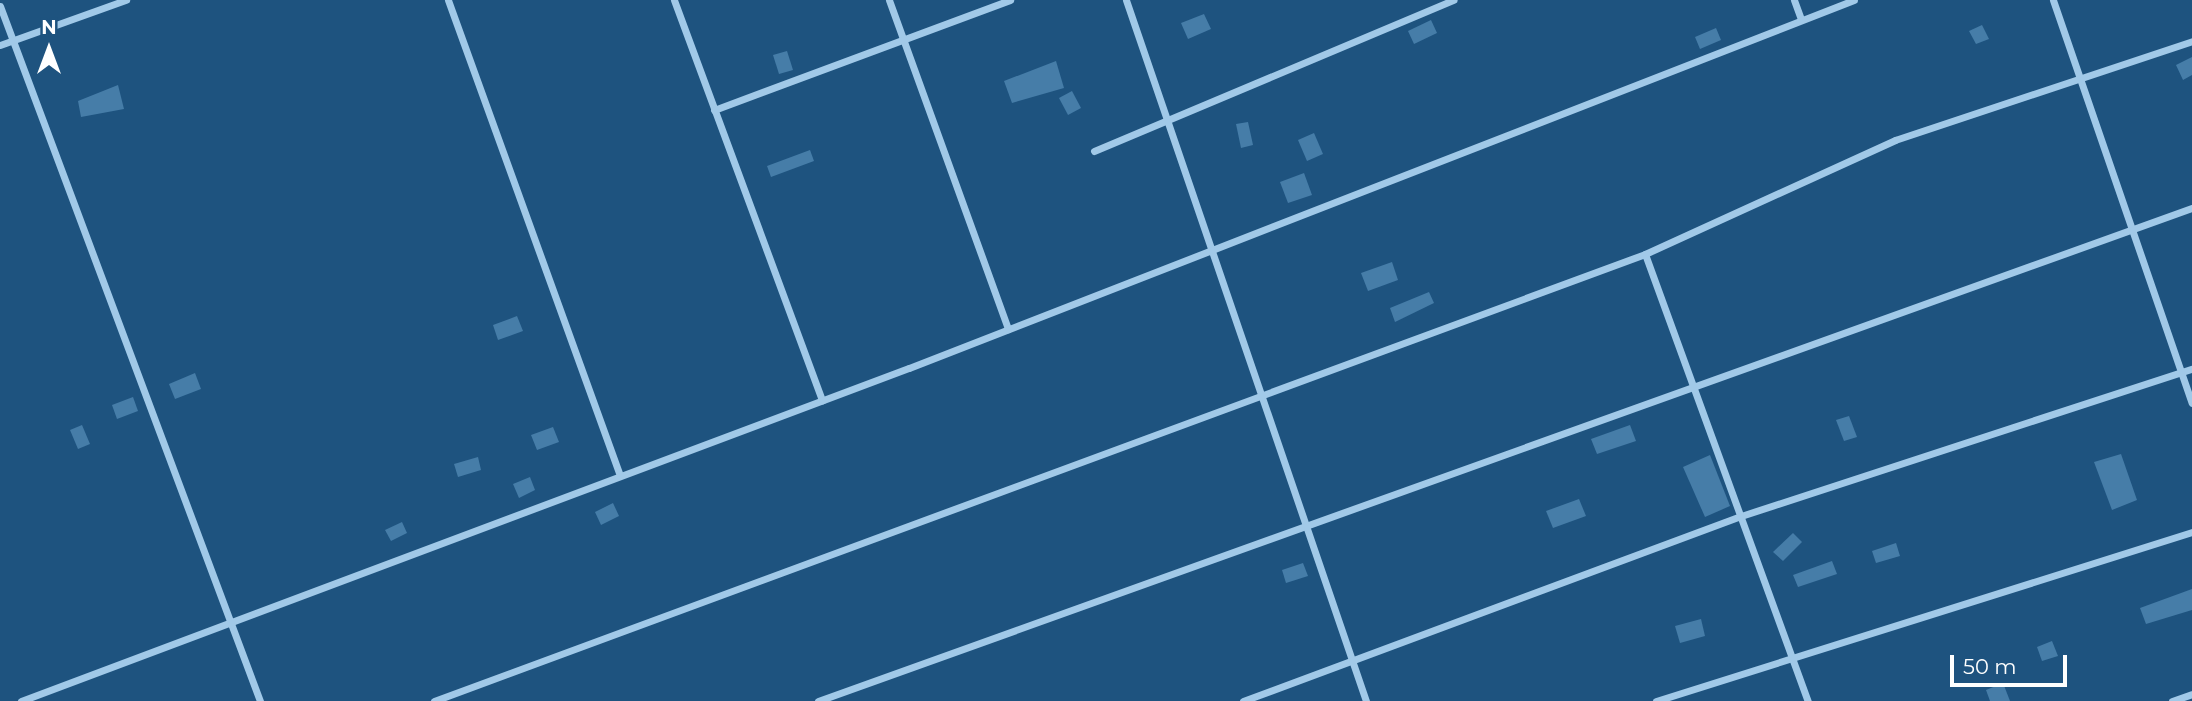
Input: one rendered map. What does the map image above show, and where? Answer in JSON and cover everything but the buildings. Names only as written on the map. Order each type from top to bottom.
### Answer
[{"type":"street","points":[[0,45],[126,0]]},
{"type":"street","points":[[448,0],[619,473]]},
{"type":"street","points":[[674,0],[821,400]]},
{"type":"street","points":[[889,0],[1008,329]]},
{"type":"street","points":[[714,110],[1010,0]]},
{"type":"street","points":[[1126,0],[1366,701]]},
{"type":"street","points":[[1094,151],[1454,0]]},
{"type":"street","points":[[1794,0],[1801,19]]},
{"type":"street","points":[[20,701],[619,473],[1008,329],[1854,0]]},
{"type":"street","points":[[2053,0],[2081,78],[2129,230],[2192,403]]},
{"type":"street","points":[[0,6],[260,701]]},
{"type":"street","points":[[435,701],[1645,254],[1895,139],[2192,41]]},
{"type":"street","points":[[818,701],[2192,208]]},
{"type":"street","points":[[1645,254],[1808,701]]},
{"type":"street","points":[[1243,701],[1353,663],[1741,516],[2192,369]]},
{"type":"street","points":[[1656,701],[2192,532]]},
{"type":"street","points":[[2172,701],[2192,694]]}]
